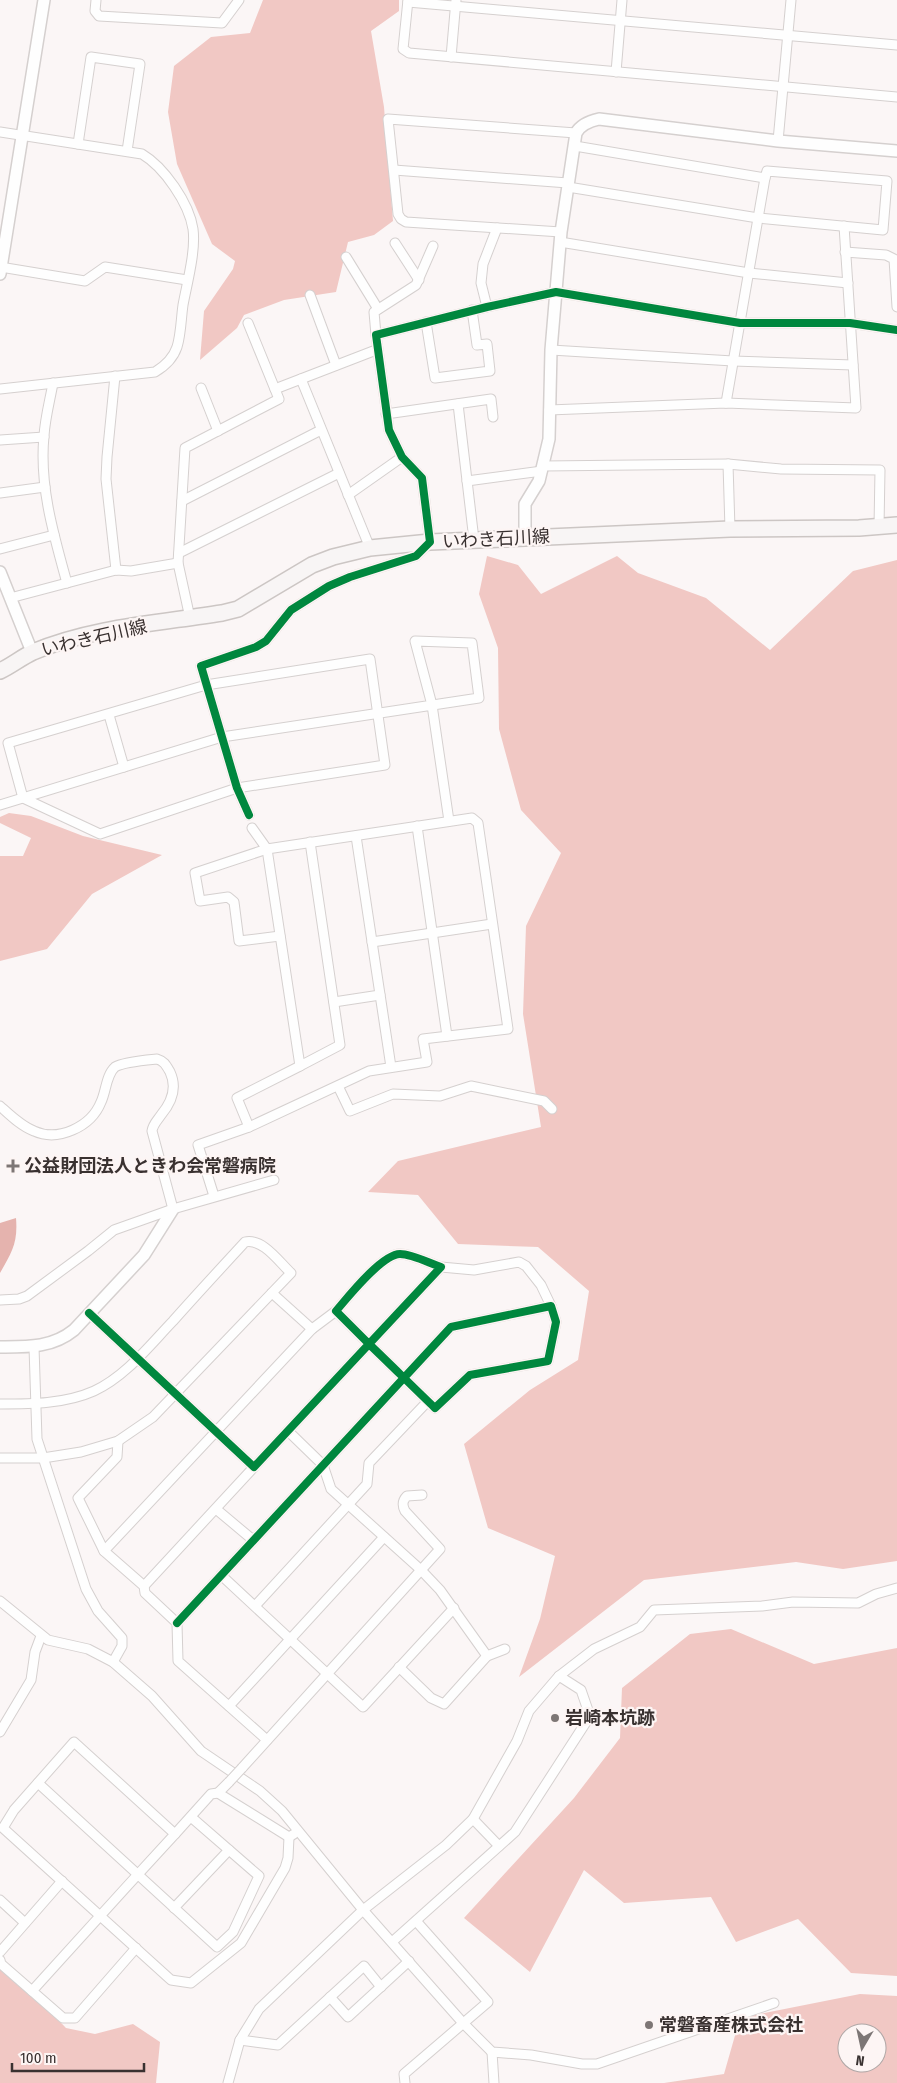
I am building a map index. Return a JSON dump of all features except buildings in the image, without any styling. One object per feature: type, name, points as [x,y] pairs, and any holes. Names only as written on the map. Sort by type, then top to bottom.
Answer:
[{"type":"main road","name":"いわき石川線","points":[[0,671],[32,652],[107,631],[238,609],[312,565],[332,557],[370,548],[430,542],[730,529],[879,527],[897,524]]},
{"type":"street","points":[[44,0],[0,270],[85,280],[105,267],[188,280]]},
{"type":"street","points":[[96,0],[95,11],[100,16],[222,23],[238,0]]},
{"type":"street","points":[[616,72],[622,0]]},
{"type":"street","points":[[778,141],[791,0]]},
{"type":"street","points":[[897,45],[620,21],[455,3],[408,1],[403,49],[409,53],[897,97]]},
{"type":"street","points":[[451,57],[455,3]]},
{"type":"street","points":[[78,144],[91,56],[130,62],[140,64],[127,152]]},
{"type":"street","points":[[576,133],[388,119],[398,214],[406,222],[497,228],[561,237],[749,273],[848,283]]},
{"type":"street","points":[[525,538],[526,504],[535,489],[549,439],[551,350],[561,237],[576,133],[579,128],[588,122],[599,119],[778,141],[897,151]]},
{"type":"street","points":[[0,132],[142,154],[162,169],[189,214],[194,241],[177,347],[166,366],[154,372],[0,388]]},
{"type":"street","points":[[575,146],[765,178]]},
{"type":"street","points":[[394,170],[568,185],[758,218],[883,230],[887,181],[767,171],[765,178],[758,218],[749,273],[740,323],[734,361],[726,404]]},
{"type":"street","points":[[549,410],[726,404],[856,408],[844,226]]},
{"type":"street","points":[[487,307],[482,283],[483,264],[497,228]]},
{"type":"street","points":[[396,243],[419,280]]},
{"type":"street","points":[[249,815],[237,788],[200,666],[256,647],[266,641],[291,610],[328,586],[416,556],[430,542],[422,478],[402,457],[389,430],[376,350],[374,312],[416,285],[433,246]]},
{"type":"street","points":[[845,252],[886,255],[894,259],[897,306]]},
{"type":"street","points":[[346,258],[378,309]]},
{"type":"street","points":[[376,335],[472,310],[556,292],[740,323],[850,323],[897,330]]},
{"type":"street","points":[[310,296],[336,365]]},
{"type":"street","points":[[426,322],[435,378],[490,370],[487,344],[477,345],[472,310]]},
{"type":"street","points":[[190,618],[178,563],[185,448],[279,399],[248,323]]},
{"type":"street","points":[[275,389],[376,350]]},
{"type":"street","points":[[551,350],[734,361],[853,365]]},
{"type":"street","points":[[115,376],[106,479],[116,570]]},
{"type":"street","points":[[301,379],[370,548]]},
{"type":"street","points":[[53,383],[44,437],[45,487],[54,534],[67,583]]},
{"type":"street","points":[[201,388],[218,431]]},
{"type":"street","points":[[386,414],[491,399],[494,417]]},
{"type":"street","points":[[458,404],[474,540]]},
{"type":"street","points":[[182,501],[322,430]]},
{"type":"street","points":[[0,440],[44,437]]},
{"type":"street","points":[[348,495],[402,457]]},
{"type":"street","points":[[467,481],[542,469],[728,464],[780,469],[880,470],[879,527]]},
{"type":"street","points":[[728,464],[730,529]]},
{"type":"street","points":[[179,553],[339,473]]},
{"type":"street","points":[[0,493],[45,487]]},
{"type":"street","points":[[0,549],[54,534]]},
{"type":"street","points":[[5,600],[116,570],[131,571],[178,563]]},
{"type":"street","points":[[0,572],[5,600],[32,652]]},
{"type":"street","points":[[0,805],[222,737],[378,714],[432,705],[479,698],[472,643],[415,640],[432,705],[449,821]]},
{"type":"street","points":[[370,659],[385,765],[237,788],[100,834],[22,798],[8,743],[109,715],[206,685],[370,659]]},
{"type":"street","points":[[109,715],[124,767]]},
{"type":"street","points":[[214,1196],[198,1145],[249,1127],[369,1070],[427,1062],[423,1039],[508,1029],[478,823],[472,818],[267,849],[195,873],[200,901],[228,897],[234,902],[239,941],[280,936]]},
{"type":"street","points":[[417,826],[447,1036]]},
{"type":"street","points":[[252,828],[267,849],[300,1066]]},
{"type":"street","points":[[356,836],[391,1068]]},
{"type":"street","points":[[249,1127],[237,1098],[340,1045],[310,842]]},
{"type":"street","points":[[372,942],[492,924]]},
{"type":"street","points":[[334,1002],[380,995]]},
{"type":"street","points":[[0,1106],[36,1132],[59,1135],[79,1127],[94,1114],[101,1103],[114,1068],[119,1065],[156,1059],[162,1060],[166,1064],[174,1082],[170,1101],[153,1125],[152,1131],[173,1209],[144,1255],[64,1338],[34,1347],[0,1347]]},
{"type":"street","points":[[338,1086],[350,1111],[393,1094],[440,1096],[471,1086],[544,1101],[552,1109]]},
{"type":"street","points":[[0,1300],[19,1299],[27,1296],[114,1230],[214,1196],[274,1180]]},
{"type":"street","points":[[0,1404],[36,1404],[68,1399],[94,1391],[116,1377],[138,1358],[245,1242],[253,1241],[261,1244],[291,1273],[153,1417],[118,1441],[81,1452],[43,1458],[0,1458]]},
{"type":"street","points":[[104,1551],[312,1329],[336,1311],[380,1264],[392,1255],[401,1254],[441,1267],[474,1270],[519,1262],[526,1266],[542,1286],[556,1322],[548,1361],[470,1375],[435,1408],[336,1311]]},
{"type":"street","points":[[144,1586],[441,1267]]},
{"type":"street","points":[[272,1294],[312,1329]]},
{"type":"street","points":[[176,1623],[451,1327],[551,1306]]},
{"type":"street","points":[[89,1313],[254,1467]]},
{"type":"street","points":[[34,1347],[37,1438],[86,1590],[98,1611],[122,1638],[122,1646],[113,1662]]},
{"type":"street","points":[[255,1606],[367,1484],[369,1463],[428,1401]]},
{"type":"street","points":[[288,1431],[323,1465],[331,1489],[421,1570],[454,1608],[487,1656]]},
{"type":"street","points":[[118,1441],[117,1457],[78,1498],[104,1551],[144,1586],[145,1593],[176,1623],[178,1661],[267,1740]]},
{"type":"street","points":[[32,1991],[212,1794],[218,1793],[242,1768],[440,1549],[402,1506],[403,1500],[407,1496],[422,1495]]},
{"type":"street","points":[[216,1509],[252,1540]]},
{"type":"street","points":[[229,1706],[384,1537]]},
{"type":"street","points":[[221,1575],[364,1707],[454,1608]]},
{"type":"street","points":[[228,2083],[259,2009],[363,1910],[446,1845],[473,1819],[517,1742],[528,1711],[559,1676],[594,1649],[640,1627],[654,1610],[762,1606],[793,1602],[858,1604],[876,1594],[897,1588]]},
{"type":"street","points":[[0,1601],[41,1636],[55,1642],[88,1649],[113,1662],[152,1696],[201,1750],[260,1792],[282,1811],[363,1910],[463,2023],[492,2052],[531,2055],[582,2064],[597,2064],[774,2003]]},
{"type":"street","points":[[0,1732],[3,1719],[31,1680],[35,1652],[41,1636]]},
{"type":"street","points":[[399,1667],[431,1698],[444,1704],[487,1656],[505,1649]]},
{"type":"street","points":[[392,1942],[515,1832],[590,1716],[581,1690],[559,1676]]},
{"type":"street","points":[[175,1834],[74,1742],[14,1810],[1,1830],[62,1881],[171,1980],[191,1983],[241,1943],[247,1936],[285,1868],[288,1858],[289,1837]]},
{"type":"street","points":[[38,1783],[217,1947],[233,1932],[259,1876],[191,1817]]},
{"type":"street","points":[[218,1793],[289,1837]]},
{"type":"street","points":[[473,1819],[499,1846]]},
{"type":"street","points":[[289,1837],[300,1831]]},
{"type":"street","points":[[174,1908],[229,1850]]},
{"type":"street","points":[[0,1952],[62,1881]]},
{"type":"street","points":[[0,1900],[25,1923]]},
{"type":"street","points":[[405,2083],[404,2074],[488,2002],[416,1921]]},
{"type":"street","points":[[0,1960],[1,1964],[62,2018],[75,2018],[136,1948]]},
{"type":"street","points":[[330,1997],[348,2017],[409,1961]]},
{"type":"street","points":[[244,2041],[278,2045],[364,1966],[381,1987]]},
{"type":"street","points":[[492,2052],[494,2083]]},
{"type":"shaded area","points":[[263,0],[399,0],[399,11],[371,31],[384,107],[393,221],[374,235],[348,242],[336,292],[284,300],[244,315],[237,328],[200,360],[204,311],[233,269],[235,261],[212,244],[177,164],[168,112],[174,66],[211,37],[250,33]]},
{"type":"shaded area","points":[[487,556],[518,565],[541,594],[617,556],[638,573],[706,598],[770,650],[853,571],[897,560],[897,1561],[843,1569],[796,1562],[644,1580],[519,1677],[540,1619],[555,1556],[488,1528],[464,1444],[530,1390],[578,1360],[589,1291],[538,1247],[458,1244],[418,1195],[368,1192],[398,1161],[541,1127],[523,1014],[526,926],[561,853],[521,810],[499,729],[498,648],[479,594]]},
{"type":"shaded area","points":[[9,813],[31,816],[83,836],[162,855],[92,894],[47,949],[0,961],[0,856],[23,856],[31,838],[0,823],[0,817]]},
{"type":"shaded area","points":[[16,1218],[15,1241],[0,1273],[0,1223]]},
{"type":"shaded area","points":[[731,1629],[814,1664],[897,1648],[897,1976],[851,1973],[798,1919],[736,1942],[711,1897],[624,1903],[584,1870],[530,1972],[464,1918],[574,1798],[620,1738],[622,1688],[690,1634]]},
{"type":"shaded area","points":[[0,1960],[66,2028],[95,2034],[133,2024],[160,2042],[156,2083],[0,2083]]},
{"type":"shaded area","points":[[860,1994],[897,1996],[897,2083],[664,2083],[724,2074],[740,2018]]},
{"type":"cycle path","points":[[249,815],[237,788],[201,666],[256,647],[266,641],[291,610],[329,586],[350,577],[416,556],[430,542],[422,478],[402,457],[389,430],[376,335],[556,292],[740,323],[850,323],[897,330]]},
{"type":"cycle path","points":[[89,1313],[254,1467],[369,1344],[336,1311],[375,1268],[393,1256],[400,1254],[410,1255],[441,1267],[369,1344],[386,1360],[394,1368],[402,1376],[410,1384],[418,1392],[435,1408],[470,1375],[548,1361],[556,1322],[551,1306],[451,1327],[177,1623]]},
{"type":"place","name":"公益財団法人ときわ会常磐病院","points":[[13,1166]]},
{"type":"place","name":"岩崎本坑跡","points":[[555,1718]]},
{"type":"place","name":"常磐畜産株式会社","points":[[649,2025]]}]
